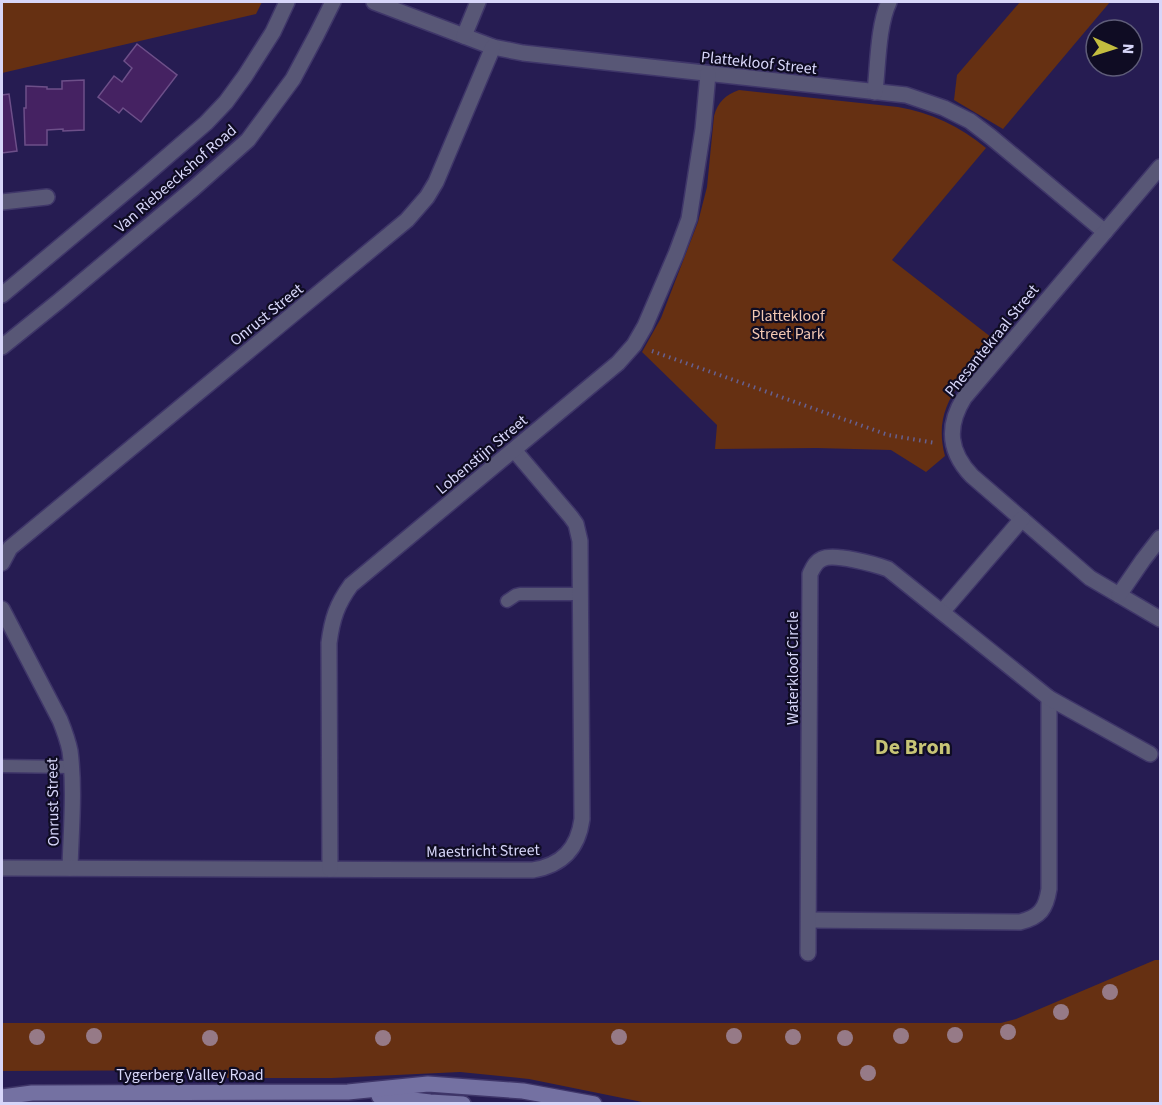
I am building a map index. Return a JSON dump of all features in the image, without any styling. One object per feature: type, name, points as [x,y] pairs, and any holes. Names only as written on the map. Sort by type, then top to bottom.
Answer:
[{"type":"main road","name":"Tygerberg Valley Road","points":[[2,1097],[32,1093],[348,1092],[428,1084],[523,1091],[594,1104]]},
{"type":"main road","name":"Tygerberg Valley Road","points":[[2,1086],[32,1093]]},
{"type":"main road","name":"Tygerberg Valley Road","points":[[348,1092],[463,1104]]},
{"type":"street","name":"Van Riebeeckshof Road","points":[[2,295],[206,123],[226,102],[245,76],[273,32],[287,2]]},
{"type":"street","name":"Van Riebeeckshof Road","points":[[2,347],[60,301],[248,140],[293,79],[333,2]]},
{"type":"street","name":"Plattekloof Street","points":[[374,2],[493,47],[523,53],[875,92],[906,96],[927,102],[970,121],[1105,232]]},
{"type":"street","points":[[464,36],[478,2]]},
{"type":"street","points":[[875,92],[881,32],[889,2]]},
{"type":"street","name":"Onrust Street","points":[[2,563],[10,548],[407,220],[427,197],[436,182],[493,47]]},
{"type":"street","name":"Lobenstijn Street","points":[[330,869],[329,643],[334,615],[341,599],[351,585],[618,363],[634,345],[645,326],[689,219],[704,129],[708,74]]},
{"type":"street","name":"Phesantekraal Street","points":[[1161,167],[964,398],[954,417],[952,438],[958,458],[972,477],[1090,578],[1161,619]]},
{"type":"street","points":[[2,202],[47,197]]},
{"type":"street","name":"Maestricht Street","points":[[2,868],[533,870],[554,864],[570,850],[576,841],[582,819],[580,541],[576,524],[514,450]]},
{"type":"street","points":[[942,612],[1022,519]]},
{"type":"street","points":[[1119,595],[1161,538]]},
{"type":"street","name":"Waterkloof Circle","points":[[808,953],[810,574],[817,561],[828,556],[888,569],[1049,698],[1150,754]]},
{"type":"street","name":"Onrust Street","points":[[2,609],[60,720],[70,749],[70,868]]},
{"type":"street","points":[[809,920],[1020,922],[1031,920],[1040,914],[1047,902],[1049,889],[1049,698]]},
{"type":"lane","points":[[507,601],[520,594],[581,594]]},
{"type":"lane","points":[[2,766],[71,767]]},
{"type":"path","points":[[634,345],[888,435],[954,447]]},
{"type":"green space","points":[[2,2],[262,2],[256,14],[2,73]]},
{"type":"green space","points":[[1020,2],[1110,2],[1097,18],[1084,18],[1084,33],[1003,129],[954,100],[957,75]]},
{"type":"green space","name":"Plattekloof Street Park","points":[[739,90],[898,107],[933,117],[955,127],[986,148],[892,260],[996,341],[954,393],[943,421],[942,438],[945,456],[926,472],[891,450],[715,449],[717,425],[642,352],[661,318],[698,222],[707,187],[714,116],[720,103]]},
{"type":"green space","points":[[1155,960],[1160,960],[1160,1103],[652,1104],[529,1079],[460,1072],[332,1078],[227,1078],[227,1070],[2,1071],[2,1023],[1001,1023],[1016,1019]]},
{"type":"building","points":[[137,44],[177,75],[141,122],[123,108],[119,113],[98,97],[114,76],[122,82],[132,68],[124,61]]},
{"type":"building","points":[[84,80],[84,130],[47,130],[47,145],[25,145],[26,86],[62,89],[62,81]]},
{"type":"building","points":[[9,94],[17,151],[2,153],[2,95]]},
{"type":"district","name":"De Bron","points":[[913,746]]}]
